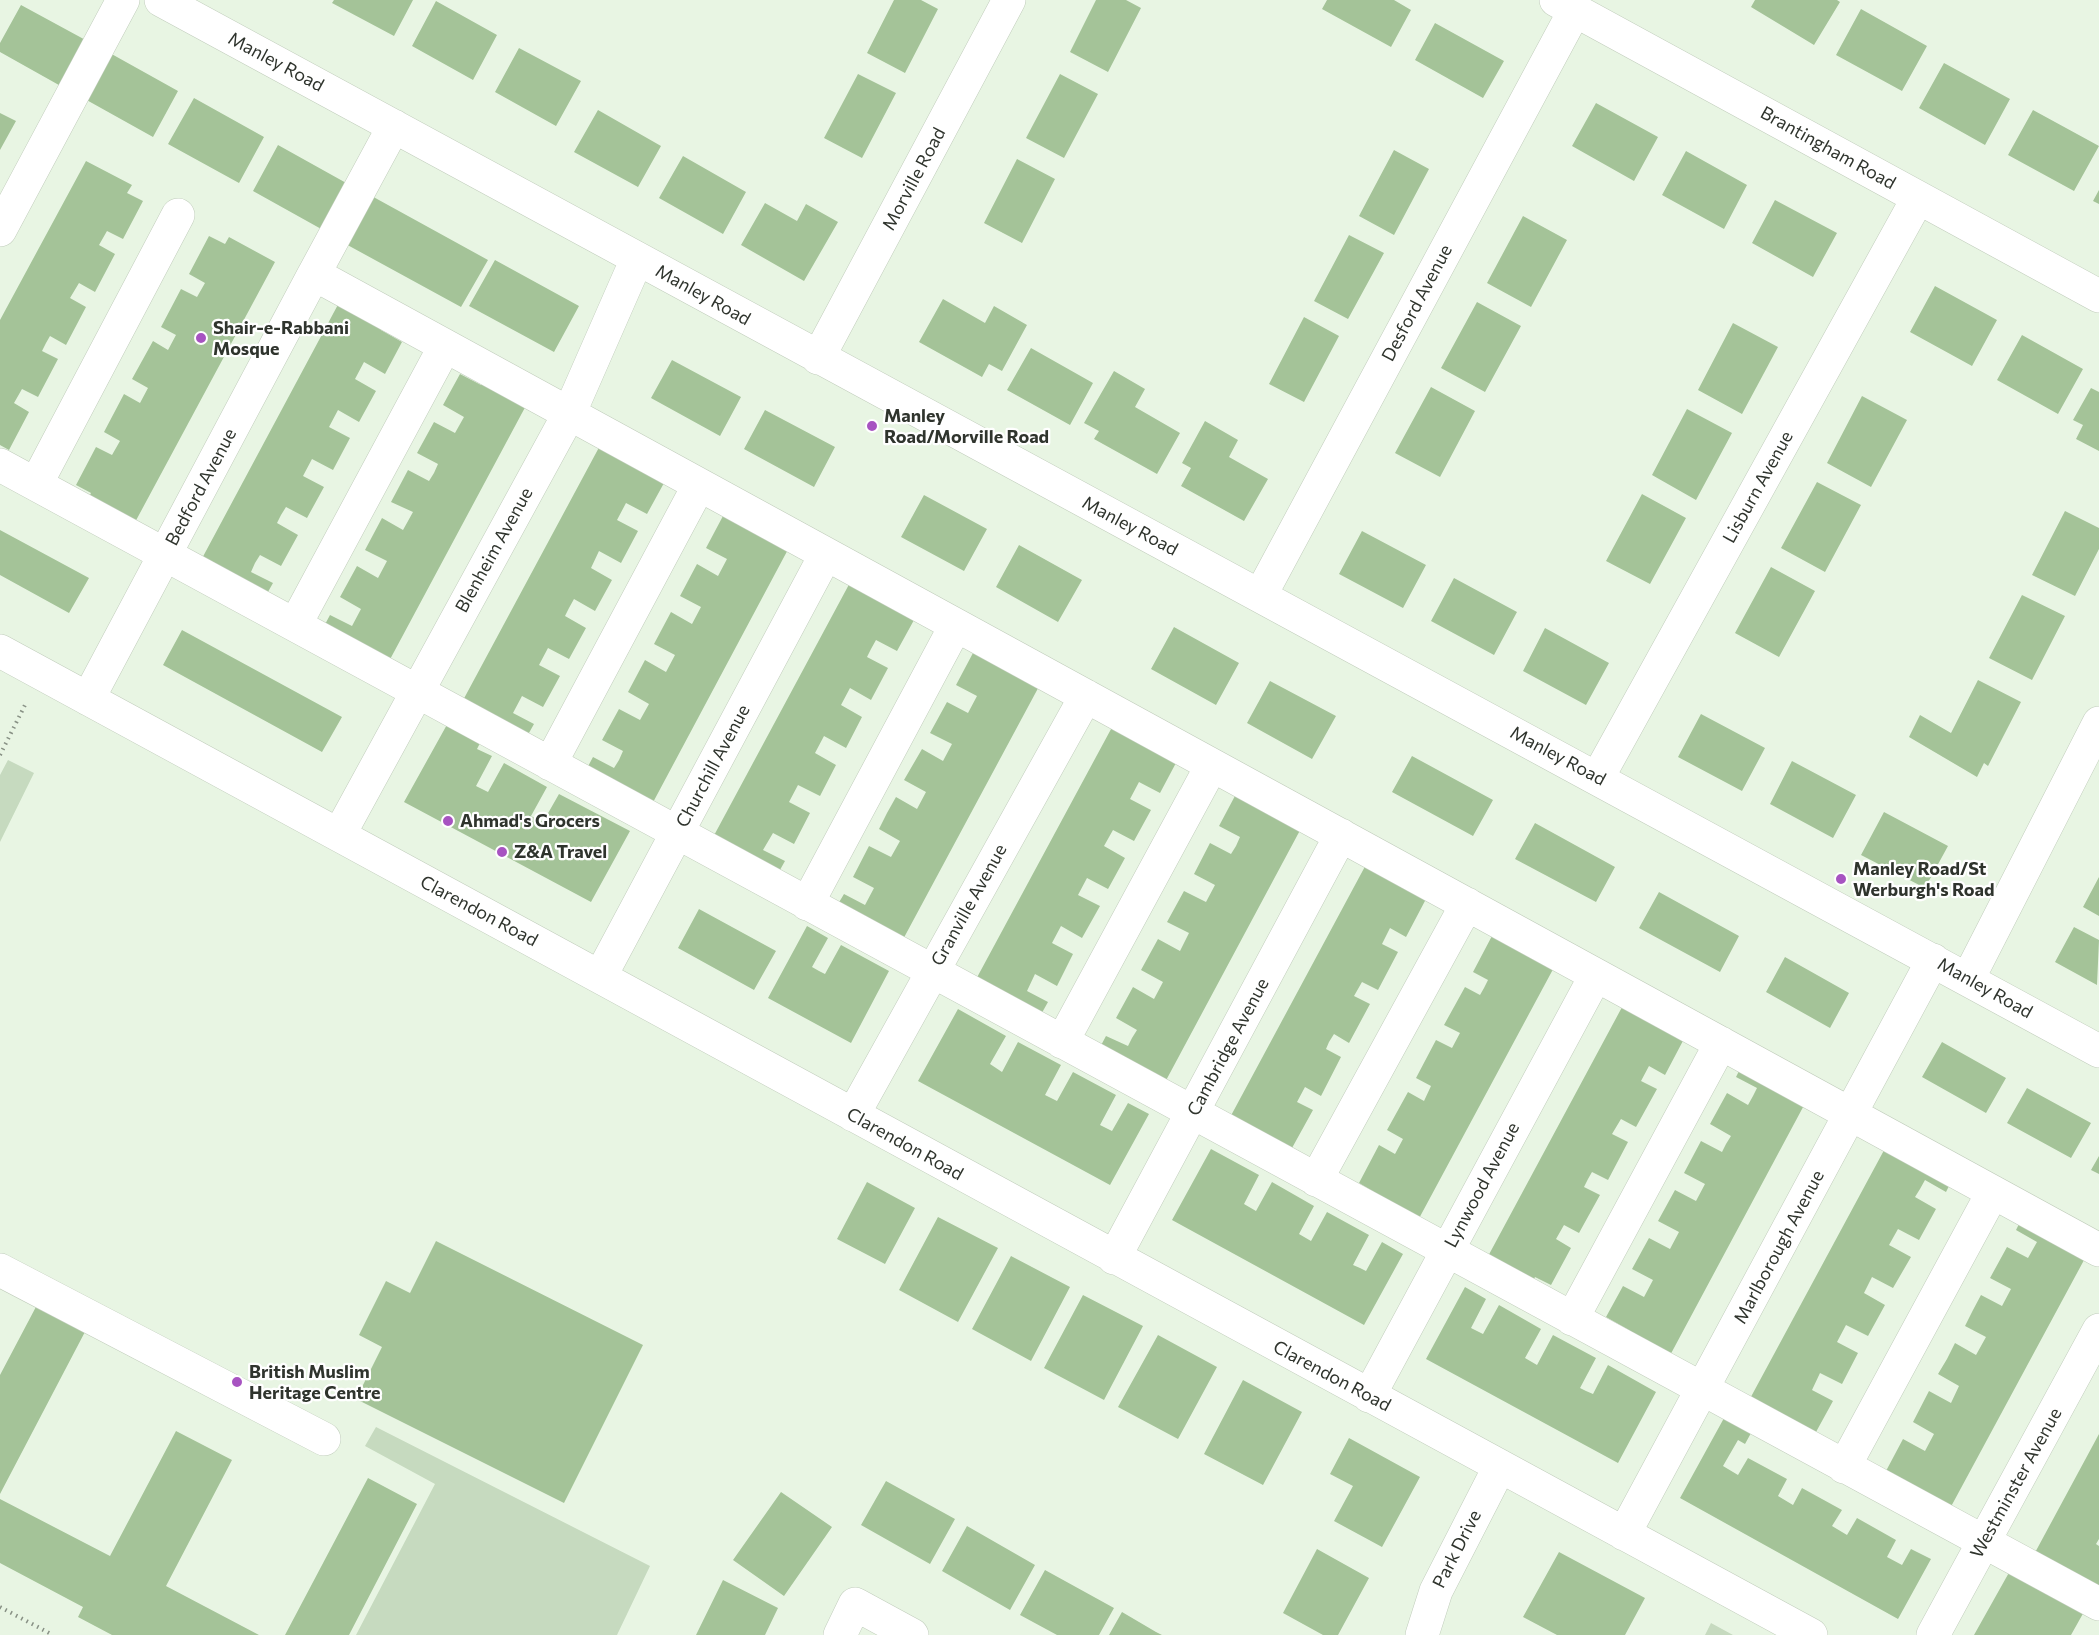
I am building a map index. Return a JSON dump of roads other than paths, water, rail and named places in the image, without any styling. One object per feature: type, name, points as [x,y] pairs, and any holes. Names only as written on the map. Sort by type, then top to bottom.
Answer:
[{"type":"street","points":[[0,230],[123,0]]},
{"type":"street","name":"Manley Road","points":[[161,0],[818,358],[1598,777],[2099,1051]]},
{"type":"street","name":"Morville Road","points":[[818,358],[1009,0]]},
{"type":"street","name":"Brantingham Road","points":[[1566,5],[2099,296]]},
{"type":"street","name":"Desford Avenue","points":[[1260,596],[1566,5]]},
{"type":"street","name":"Bedford Avenue","points":[[88,699],[394,126]]},
{"type":"street","name":"Lisburn Avenue","points":[[1598,777],[1918,198]]},
{"type":"street","points":[[36,484],[178,215]]},
{"type":"street","name":"Blenheim Avenue","points":[[339,835],[569,414],[637,259]]},
{"type":"street","points":[[314,274],[2099,1250]]},
{"type":"street","points":[[295,625],[445,346]]},
{"type":"street","points":[[0,465],[2099,1604]]},
{"type":"street","points":[[550,764],[699,485]]},
{"type":"street","name":"Churchill Avenue","points":[[600,977],[826,554]]},
{"type":"street","points":[[807,904],[956,625]]},
{"type":"street","name":"Clarendon Road","points":[[0,651],[1811,1635]]},
{"type":"street","name":"Granville Avenue","points":[[853,1115],[1086,696]]},
{"type":"street","points":[[1968,979],[2099,723]]},
{"type":"street","points":[[1062,1042],[1212,765]]},
{"type":"street","name":"Cambridge Avenue","points":[[1114,1258],[1341,835]]},
{"type":"street","points":[[1316,1180],[1467,904]]},
{"type":"street","name":"Marlborough Avenue","points":[[1624,1534],[1933,960]]},
{"type":"street","name":"Lynwood Avenue","points":[[1369,1396],[1596,975]]},
{"type":"street","points":[[1572,1319],[1721,1043]]},
{"type":"street","points":[[1844,1467],[1993,1192]]},
{"type":"street","points":[[0,1270],[324,1439]]},
{"type":"street","name":"Westminster Avenue","points":[[1933,1635],[2099,1330]]},
{"type":"street","name":"Park Drive","points":[[1422,1635],[1436,1591],[1500,1466]]},
{"type":"street","points":[[840,1635],[855,1604],[912,1635]]},
{"type":"place","name":"Shair-e-Rabbani Mosque","points":[[201,338]]},
{"type":"place","name":"Manley Road/Morville Road","points":[[872,426]]},
{"type":"place","name":"Ahmad's Grocers","points":[[448,821]]},
{"type":"place","name":"Z&A Travel","points":[[502,852]]},
{"type":"place","name":"Manley Road/St Werburgh's Road","points":[[1841,879]]},
{"type":"place","name":"British Muslim Heritage Centre","points":[[237,1382]]}]
